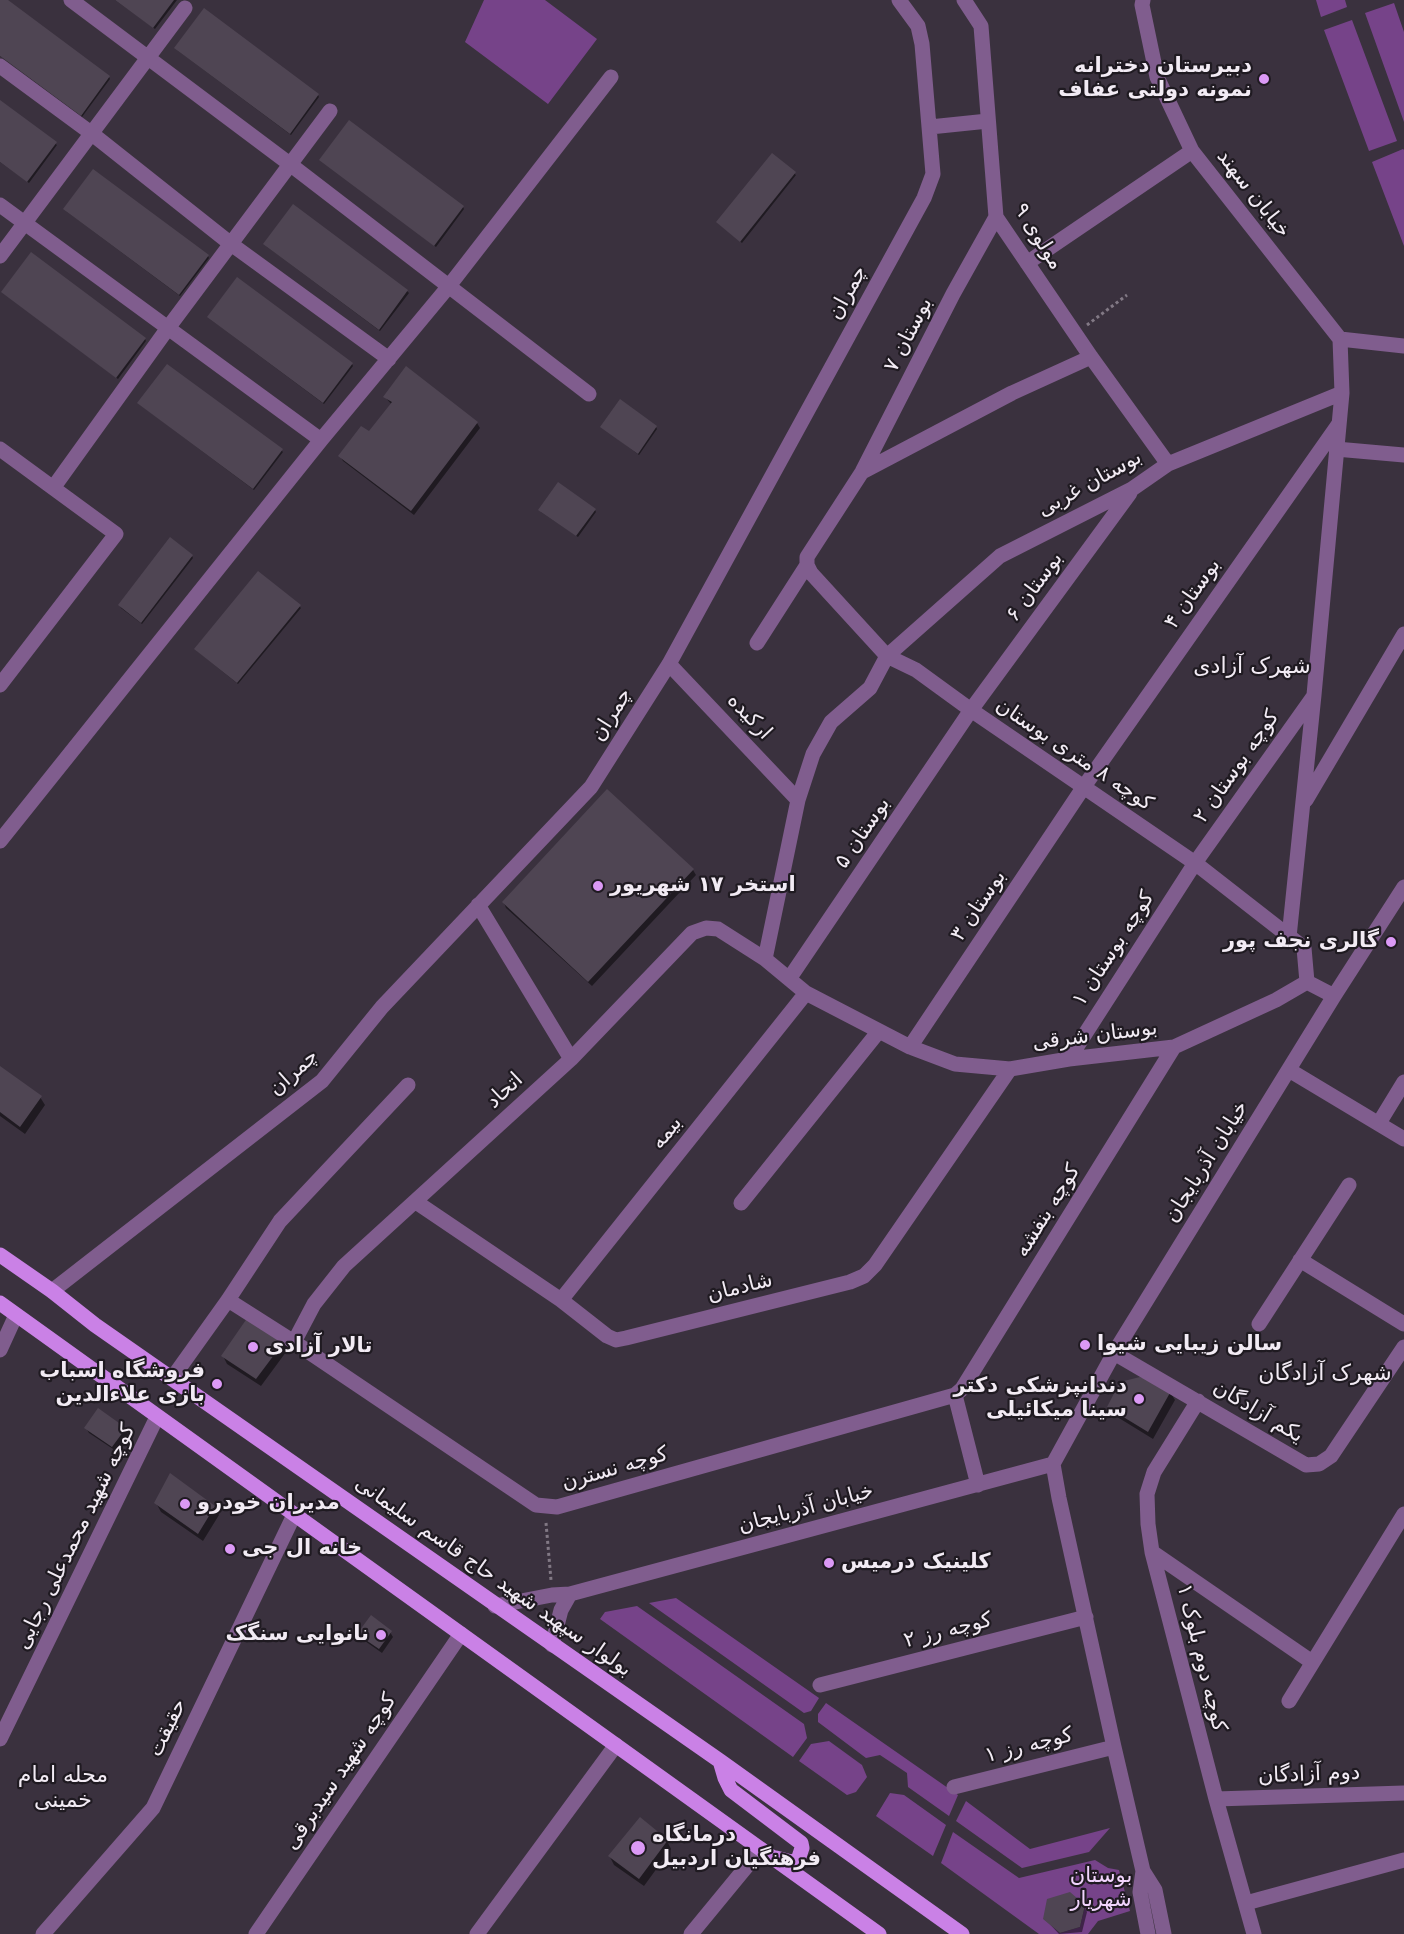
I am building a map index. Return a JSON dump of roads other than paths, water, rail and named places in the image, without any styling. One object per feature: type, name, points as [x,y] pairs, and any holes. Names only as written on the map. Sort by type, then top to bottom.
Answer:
[{"type":"main road","name":"بولوار سپهبد شهید حاج قاسم سلیمانی","points":[[0,1255],[52,1291],[95,1325],[173,1377],[495,1606],[720,1761],[962,1934]]},
{"type":"main road","points":[[0,1304],[879,1934]]},
{"type":"main road","points":[[720,1761],[731,1790],[801,1843],[802,1848],[798,1860],[791,1862],[767,1853]]},
{"type":"street","points":[[71,0],[291,165],[589,394]]},
{"type":"street","name":"چمران","points":[[52,1291],[322,1081],[382,1007],[591,787],[669,664],[924,198],[933,174],[922,44],[918,26],[899,0]]},
{"type":"street","name":"مولوی ۹","points":[[964,0],[981,26],[996,218],[1168,464]]},
{"type":"street","name":"خیابان سهند","points":[[1143,0],[1142,5],[1157,76],[1192,150],[1341,339]]},
{"type":"street","points":[[0,256],[184,8]]},
{"type":"street","points":[[0,66],[91,133],[231,244],[389,359]]},
{"type":"street","points":[[0,841],[321,440],[449,286],[611,77]]},
{"type":"street","points":[[53,488],[168,328],[330,111]]},
{"type":"street","points":[[930,127],[988,121]]},
{"type":"street","points":[[1027,262],[1192,150]]},
{"type":"street","points":[[0,205],[321,440]]},
{"type":"street","name":"بوستان ۷","points":[[757,643],[807,565],[807,557],[862,472],[953,294],[996,218]]},
{"type":"street","points":[[1289,937],[1342,393],[1341,339],[1404,346]]},
{"type":"street","name":"بوستان ۷","points":[[862,472],[1012,393],[1091,357]]},
{"type":"street","name":"بوستان غربی","points":[[887,656],[1000,556],[1132,489],[1168,464],[1342,393]]},
{"type":"street","name":"بوستان ۴","points":[[1083,788],[1338,425]]},
{"type":"street","points":[[0,449],[116,534],[0,685]]},
{"type":"street","points":[[1336,449],[1404,455]]},
{"type":"street","name":"بوستان ۶","points":[[971,710],[1132,489]]},
{"type":"street","name":"کوچه ۸ متری بوستان","points":[[807,565],[887,656],[916,670],[1083,788],[1195,863],[1304,948],[1307,982]]},
{"type":"street","points":[[1303,806],[1404,634]]},
{"type":"street","points":[[765,959],[798,800],[813,754],[831,722],[870,688],[887,656]]},
{"type":"street","name":"ارکیده","points":[[669,664],[798,800]]},
{"type":"street","name":"کوچه بوستان ۲","points":[[1195,863],[1314,695]]},
{"type":"street","name":"بوستان ۵","points":[[789,979],[971,710]]},
{"type":"street","name":"بوستان ۳","points":[[909,1047],[1083,788]]},
{"type":"street","name":"کوچه بوستان ۱","points":[[1069,1059],[1195,863]]},
{"type":"street","name":"خیابان آذربایجان","points":[[495,1606],[552,1595],[570,1594],[1053,1464],[1114,1353],[1334,996],[1404,887]]},
{"type":"street","points":[[478,905],[571,1059]]},
{"type":"street","name":"اتحاد","points":[[294,1342],[314,1304],[344,1266],[571,1059],[692,933],[706,928],[718,929],[765,959]]},
{"type":"street","name":"بوستان شرقی","points":[[765,959],[806,993],[909,1047],[955,1064],[1010,1069],[1069,1059],[1174,1047],[1276,1000],[1307,982]]},
{"type":"street","points":[[1307,982],[1334,996]]},
{"type":"street","name":"بیمه","points":[[561,1300],[806,993]]},
{"type":"street","points":[[741,1203],[879,1032]]},
{"type":"street","name":"کوچه بنفشه","points":[[955,1395],[963,1389],[1174,1047]]},
{"type":"street","name":"شادمان","points":[[416,1202],[561,1300],[607,1336],[616,1340],[850,1282],[864,1276],[875,1265],[1010,1069]]},
{"type":"street","points":[[1289,1070],[1404,1139]]},
{"type":"street","points":[[1379,1123],[1404,1083]]},
{"type":"street","points":[[173,1377],[228,1300],[280,1221],[408,1085]]},
{"type":"street","points":[[1259,1324],[1349,1185]]},
{"type":"street","points":[[1300,1260],[1404,1324]]},
{"type":"street","name":"کوچه نسترن","points":[[228,1300],[536,1505],[544,1507],[557,1507],[955,1395]]},
{"type":"street","points":[[0,1350],[16,1315]]},
{"type":"street","name":"یکم آزادگان","points":[[1114,1353],[1306,1465],[1319,1464],[1331,1456],[1404,1347]]},
{"type":"street","points":[[955,1395],[978,1485]]},
{"type":"street","name":"کوچه دوم بلوک ۱","points":[[1198,1401],[1154,1472],[1147,1494],[1152,1552],[1216,1799],[1254,1934]]},
{"type":"street","name":"کوچه شهید محمدعلی رجایی","points":[[0,1739],[157,1417]]},
{"type":"street","points":[[1053,1464],[1143,1871],[1155,1890],[1164,1934]]},
{"type":"street","points":[[1289,1701],[1404,1514]]},
{"type":"street","name":"حقیقت","points":[[43,1934],[153,1808],[294,1515]]},
{"type":"street","points":[[1152,1552],[1312,1662]]},
{"type":"street","points":[[552,1645],[561,1610],[570,1594]]},
{"type":"street","name":"کوچه رز ۲","points":[[820,1685],[1086,1617]]},
{"type":"street","name":"کوچه شهید سیدبرقی","points":[[256,1934],[461,1634]]},
{"type":"street","points":[[477,1934],[616,1745]]},
{"type":"street","name":"کوچه رز ۱","points":[[954,1786],[1114,1747]]},
{"type":"street","name":"دوم آزادگان","points":[[1216,1799],[1404,1792]]},
{"type":"street","points":[[692,1934],[767,1853]]},
{"type":"street","points":[[1246,1904],[1404,1860]]},
{"type":"street","points":[[1143,1871],[1140,1892],[1148,1934]]},
{"type":"place","name":"دبیرستان دخترانه نمونه دولتی عفاف","points":[[1264,79]]},
{"type":"place","name":"استخر ١٧ شهریور","points":[[598,886]]},
{"type":"place","name":"گالری نجف پور","points":[[1391,942]]},
{"type":"place","name":"سالن زیبایی شیوا","points":[[1085,1345]]},
{"type":"place","name":"تالار آزادی","points":[[253,1347]]},
{"type":"place","name":"فروشگاه اسباب بازی علاءالدین","points":[[217,1384]]},
{"type":"place","name":"دندانپزشکی دکتر سینا میکائیلی","points":[[1139,1399]]},
{"type":"place","name":"مدیران خودرو","points":[[185,1504]]},
{"type":"place","name":"خانه ال جی","points":[[230,1549]]},
{"type":"place","name":"کلینیک درمیس","points":[[829,1563]]},
{"type":"place","name":"نانوایی سنگک","points":[[381,1635]]},
{"type":"place","name":"درمانگاه فرهنگیان اردبیل","points":[[638,1848]]},
{"type":"district","name":"شهرک آزادی","points":[[1252,667]]},
{"type":"district","name":"شهرک آزادگان","points":[[1325,1374]]},
{"type":"district","name":"محله امام خمینی","points":[[63,1788]]},
{"type":"park label","name":"بوستان شهریار","points":[[1101,1889]]}]
